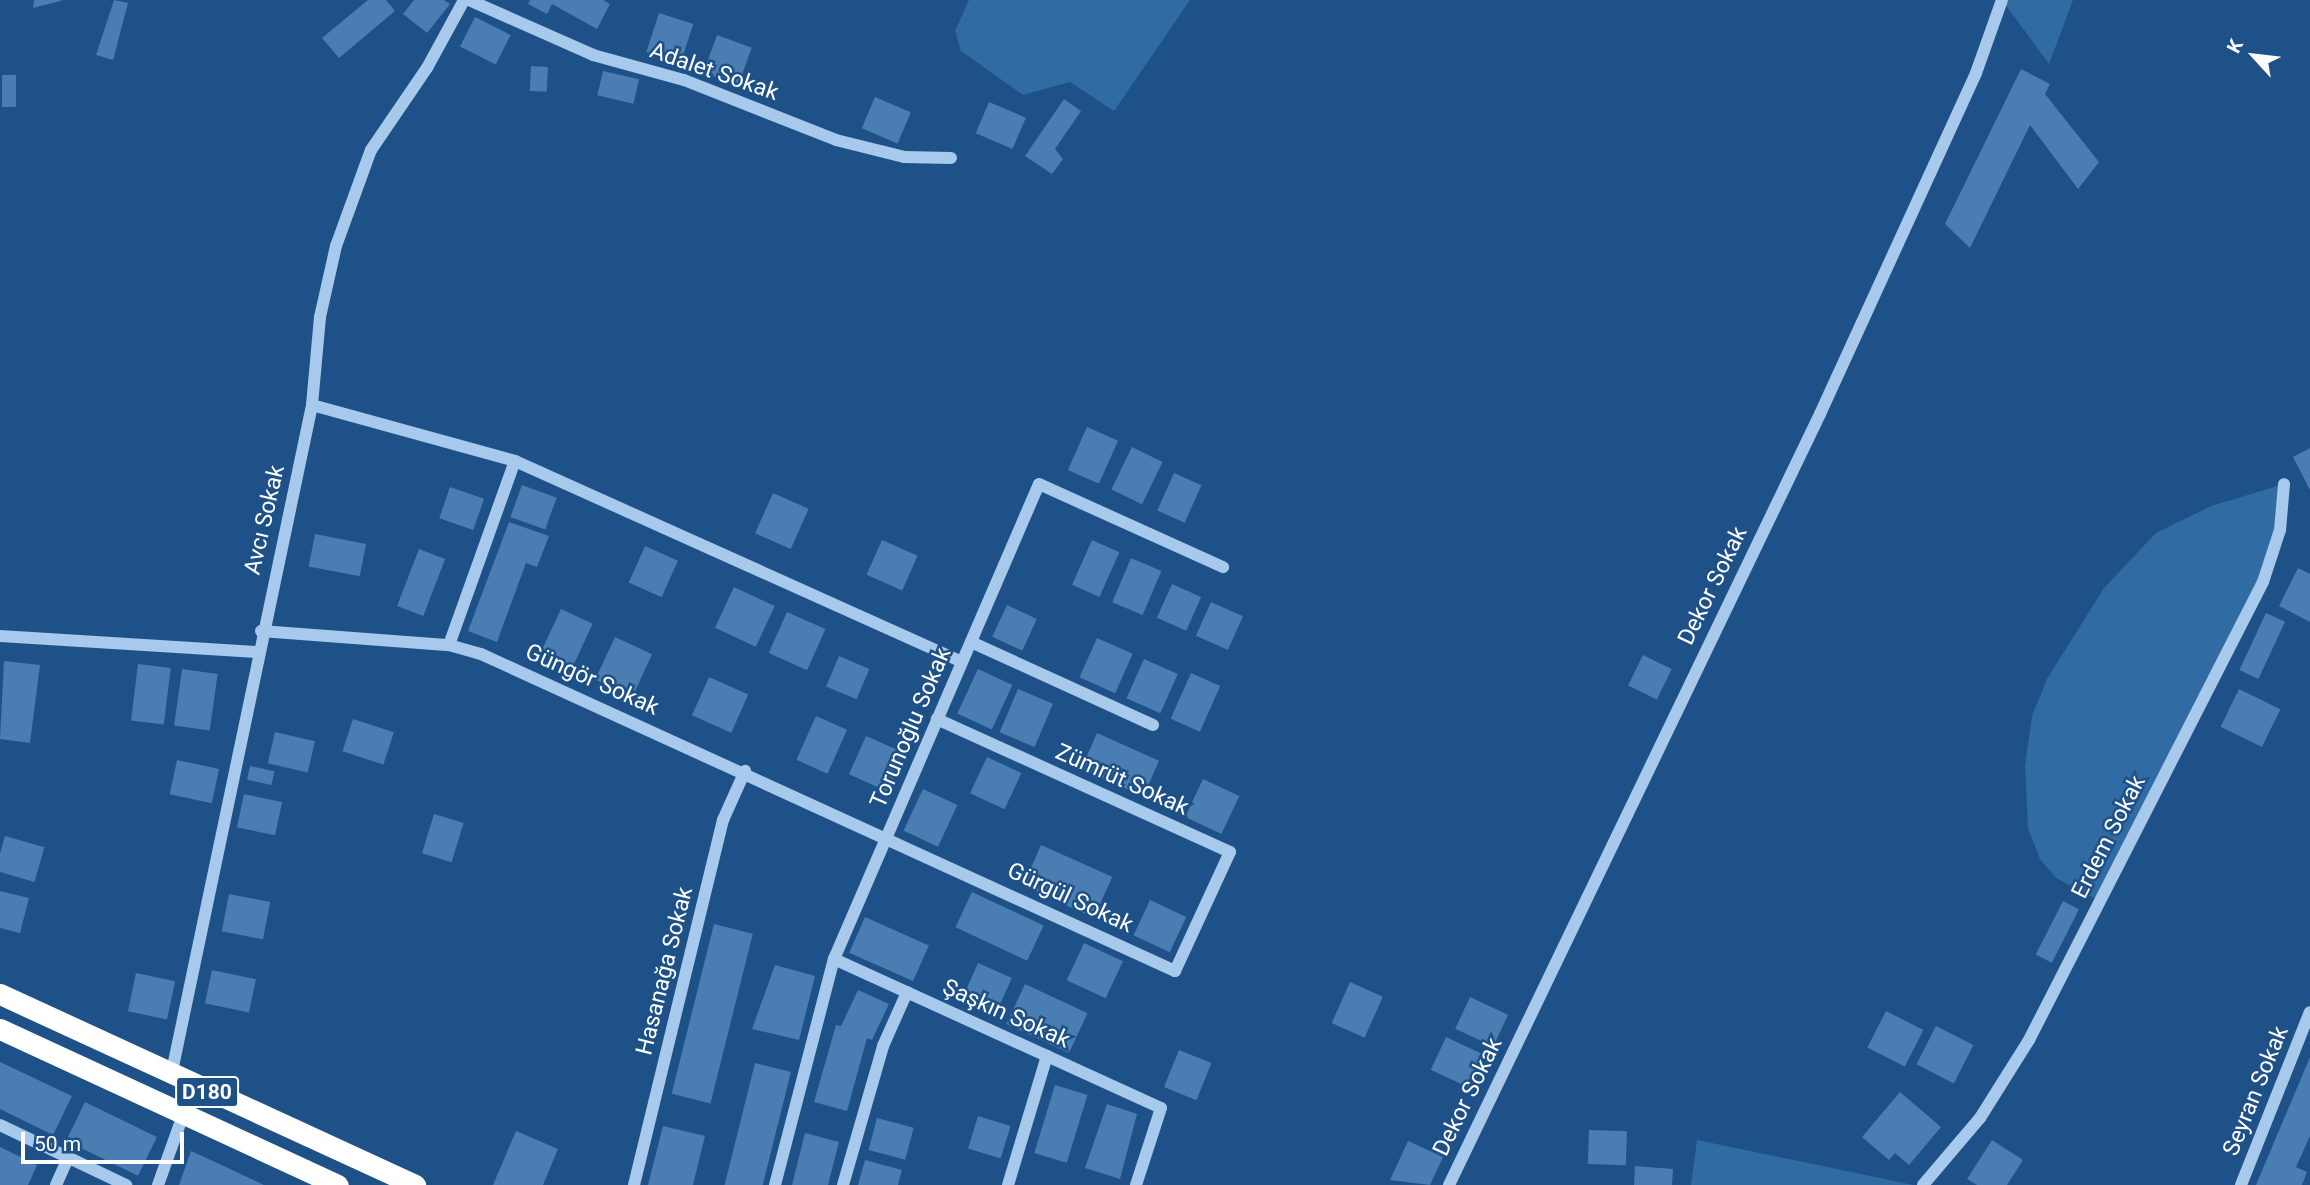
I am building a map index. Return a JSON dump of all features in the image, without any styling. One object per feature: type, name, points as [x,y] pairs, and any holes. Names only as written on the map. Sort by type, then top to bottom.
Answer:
[{"type":"highway","name":"D180","points":[[0,995],[171,1076],[415,1185]]},
{"type":"highway","name":"D180","points":[[0,1030],[338,1185]]},
{"type":"street","name":"Adalet Sokak","points":[[467,0],[581,50],[684,80],[836,140],[904,157],[951,158]]},
{"type":"street","name":"Avcı Sokak","points":[[171,1076],[261,631],[312,405],[320,317],[354,191],[389,119],[427,68],[467,0]]},
{"type":"street","name":"Dekor Sokak","points":[[1449,1185],[1820,414],[1976,73],[2002,0]]},
{"type":"street","points":[[312,405],[515,461],[962,662]]},
{"type":"street","points":[[449,645],[515,461]]},
{"type":"street","name":"Torunoğlu Sokak","points":[[775,1185],[834,959],[1039,484],[1223,567]]},
{"type":"street","name":"Erdem Sokak","points":[[1923,1185],[1980,1118],[2029,1040],[2263,582],[2280,530],[2284,484]]},
{"type":"street","name":"Güngör Sokak","points":[[261,631],[449,645],[888,835]]},
{"type":"street","points":[[0,636],[257,652]]},
{"type":"street","points":[[971,642],[1153,725]]},
{"type":"street","name":"Zümrüt Sokak","points":[[937,719],[1230,852],[1203,911]]},
{"type":"street","name":"Hasanağa Sokak","points":[[634,1185],[723,820],[745,771]]},
{"type":"street","name":"Gürgül Sokak","points":[[888,835],[1175,971],[1203,911]]},
{"type":"street","name":"Şaşkın Sokak","points":[[834,959],[1161,1108],[1141,1183]]},
{"type":"street","points":[[843,1185],[883,1046],[907,992]]},
{"type":"street","name":"Seyran Sokak","points":[[2241,1185],[2310,1012]]},
{"type":"street","points":[[1008,1185],[1047,1056]]},
{"type":"street","points":[[158,1185],[183,1115]]},
{"type":"street","points":[[0,1125],[126,1185]]},
{"type":"street","points":[[55,1185],[68,1157]]},
{"type":"shaded area","points":[[969,0],[1190,0],[1114,111],[1070,82],[1023,95],[961,51],[955,31]]},
{"type":"shaded area","points":[[2002,0],[2073,0],[2049,64]]},
{"type":"shaded area","points":[[2284,484],[2276,547],[2100,901],[2056,878],[2040,859],[2028,828],[2025,766],[2032,716],[2047,679],[2104,588],[2156,533],[2211,506]]},
{"type":"shaded area","points":[[1697,1140],[1818,1165],[1913,1185],[1691,1185]]},
{"type":"building","points":[[34,0],[64,0],[33,8]]},
{"type":"building","points":[[114,0],[128,3],[113,60],[96,55]]},
{"type":"building","points":[[368,0],[386,0],[395,11],[339,58],[322,38]]},
{"type":"building","points":[[414,0],[444,0],[450,4],[427,33],[403,14]]},
{"type":"building","points":[[530,0],[603,0],[610,4],[597,29],[552,4],[547,14],[528,4]]},
{"type":"building","points":[[659,13],[693,24],[681,63],[646,52]]},
{"type":"building","points":[[475,17],[511,35],[496,65],[460,46]]},
{"type":"building","points":[[717,35],[752,48],[738,85],[703,73]]},
{"type":"building","points":[[531,66],[548,67],[547,92],[530,91]]},
{"type":"building","points":[[2021,69],[2050,84],[2045,94],[2099,162],[2078,189],[2030,125],[1970,248],[1945,224]]},
{"type":"building","points":[[603,71],[639,79],[633,104],[597,95]]},
{"type":"building","points":[[2,75],[16,75],[16,107],[2,107]]},
{"type":"building","points":[[875,97],[911,112],[898,144],[862,128]]},
{"type":"building","points":[[1064,99],[1081,111],[1055,149],[1063,159],[1052,174],[1025,156]]},
{"type":"building","points":[[989,102],[1026,118],[1013,149],[976,133]]},
{"type":"building","points":[[1087,427],[1118,441],[1099,484],[1068,470]]},
{"type":"building","points":[[1132,447],[1163,462],[1142,504],[1111,489]]},
{"type":"building","points":[[2310,448],[2310,490],[2293,457]]},
{"type":"building","points":[[1174,473],[1201,485],[1185,523],[1157,510]]},
{"type":"building","points":[[522,485],[557,498],[545,530],[510,517]]},
{"type":"building","points":[[450,487],[484,499],[473,530],[439,518]]},
{"type":"building","points":[[773,493],[809,509],[791,549],[755,533]]},
{"type":"building","points":[[509,522],[549,536],[537,567],[526,563],[497,642],[468,631]]},
{"type":"building","points":[[315,534],[366,544],[360,576],[309,566]]},
{"type":"building","points":[[882,540],[918,556],[902,591],[867,575]]},
{"type":"building","points":[[1092,540],[1119,552],[1099,597],[1072,585]]},
{"type":"building","points":[[645,546],[678,561],[662,597],[629,583]]},
{"type":"building","points":[[419,549],[445,559],[423,616],[397,606]]},
{"type":"building","points":[[1131,558],[1161,571],[1143,615],[1112,602]]},
{"type":"building","points":[[2298,568],[2310,574],[2310,622],[2279,606]]},
{"type":"building","points":[[1172,584],[1201,597],[1186,631],[1157,618]]},
{"type":"building","points":[[734,587],[775,606],[756,647],[715,628]]},
{"type":"building","points":[[1211,602],[1243,616],[1228,650],[1196,636]]},
{"type":"building","points":[[1007,605],[1037,619],[1022,651],[992,637]]},
{"type":"building","points":[[561,609],[593,624],[572,667],[541,653]]},
{"type":"building","points":[[787,612],[825,629],[807,670],[769,653]]},
{"type":"building","points":[[2266,613],[2285,622],[2258,679],[2239,670]]},
{"type":"building","points":[[615,637],[652,654],[632,697],[595,680]]},
{"type":"building","points":[[1097,638],[1133,654],[1115,693],[1080,677]]},
{"type":"building","points":[[1643,655],[1672,669],[1657,700],[1628,686]]},
{"type":"building","points":[[839,656],[869,669],[856,699],[826,686]]},
{"type":"building","points":[[1144,659],[1178,674],[1160,713],[1127,698]]},
{"type":"building","points":[[4,661],[40,665],[30,743],[0,739]]},
{"type":"building","points":[[138,664],[171,668],[164,725],[131,721]]},
{"type":"building","points":[[182,669],[218,674],[210,730],[174,725]]},
{"type":"building","points":[[978,669],[1012,685],[992,729],[957,713]]},
{"type":"building","points":[[1191,673],[1220,686],[1200,732],[1171,719]]},
{"type":"building","points":[[709,677],[748,694],[731,733],[692,715]]},
{"type":"building","points":[[1018,689],[1053,704],[1035,747],[1000,732]]},
{"type":"building","points":[[2239,689],[2280,709],[2262,747],[2221,727]]},
{"type":"building","points":[[816,716],[847,730],[828,774],[796,760]]},
{"type":"building","points":[[353,719],[394,732],[383,765],[342,751]]},
{"type":"building","points":[[275,732],[315,741],[308,772],[268,763]]},
{"type":"building","points":[[1097,733],[1159,761],[1143,796],[1081,769]]},
{"type":"building","points":[[866,736],[904,753],[887,791],[849,774]]},
{"type":"building","points":[[987,757],[1021,773],[1005,809],[970,793]]},
{"type":"building","points":[[177,760],[219,769],[212,803],[170,794]]},
{"type":"building","points":[[250,766],[274,771],[272,785],[247,780]]},
{"type":"building","points":[[1203,779],[1239,796],[1222,834],[1185,817]]},
{"type":"building","points":[[923,789],[957,805],[938,847],[904,831]]},
{"type":"building","points":[[244,794],[282,802],[275,835],[237,827]]},
{"type":"building","points":[[434,814],[464,823],[452,862],[422,853]]},
{"type":"building","points":[[5,836],[44,847],[34,882],[0,872],[0,853]]},
{"type":"building","points":[[1041,845],[1112,877],[1094,918],[1023,886]]},
{"type":"building","points":[[0,891],[29,898],[20,933],[0,928]]},
{"type":"building","points":[[972,892],[1044,925],[1027,961],[956,927]]},
{"type":"building","points":[[229,894],[270,902],[263,939],[222,931]]},
{"type":"building","points":[[1150,900],[1186,917],[1170,952],[1134,935]]},
{"type":"building","points":[[2063,901],[2079,909],[2052,963],[2036,954]]},
{"type":"building","points":[[865,917],[929,945],[913,981],[849,953]]},
{"type":"building","points":[[714,924],[753,934],[710,1103],[672,1094]]},
{"type":"building","points":[[1084,943],[1123,961],[1106,998],[1067,980]]},
{"type":"building","points":[[978,963],[1012,978],[996,1013],[963,998]]},
{"type":"building","points":[[775,965],[815,976],[799,1040],[752,1029]]},
{"type":"building","points":[[212,970],[256,979],[249,1013],[205,1003]]},
{"type":"building","points":[[136,973],[175,981],[167,1019],[128,1011]]},
{"type":"building","points":[[1350,982],[1383,997],[1365,1038],[1332,1023]]},
{"type":"building","points":[[1025,984],[1088,1013],[1069,1053],[1006,1024]]},
{"type":"building","points":[[858,990],[889,1004],[872,1040],[867,1038],[847,1111],[814,1102],[836,1025],[841,1026]]},
{"type":"building","points":[[1470,997],[1508,1015],[1493,1046],[1455,1029]]},
{"type":"building","points":[[1886,1011],[1923,1030],[1905,1067],[1867,1048]]},
{"type":"building","points":[[1936,1026],[1973,1045],[1954,1083],[1916,1064]]},
{"type":"building","points":[[1446,1037],[1487,1056],[1472,1089],[1431,1070]]},
{"type":"building","points":[[1179,1050],[1211,1063],[1196,1100],[1164,1087]]},
{"type":"building","points":[[2310,1057],[2310,1136],[2296,1167],[2307,1172],[2302,1185],[2256,1185]]},
{"type":"building","points":[[0,1062],[72,1096],[53,1135],[0,1109]]},
{"type":"building","points":[[755,1063],[791,1072],[763,1185],[725,1185]]},
{"type":"building","points":[[1055,1085],[1088,1095],[1067,1163],[1034,1153]]},
{"type":"building","points":[[1900,1092],[1941,1127],[1909,1165],[1895,1153],[1889,1160],[1862,1137]]},
{"type":"building","points":[[85,1102],[157,1137],[138,1176],[66,1141]]},
{"type":"building","points":[[1107,1104],[1137,1114],[1120,1179],[1085,1168]]},
{"type":"building","points":[[978,1116],[1011,1126],[1001,1158],[968,1149]]},
{"type":"building","points":[[877,1118],[914,1128],[905,1160],[868,1150]]},
{"type":"building","points":[[663,1126],[705,1136],[693,1185],[648,1185]]},
{"type":"building","points":[[1589,1130],[1627,1131],[1626,1165],[1588,1164]]},
{"type":"building","points":[[516,1131],[558,1149],[543,1185],[493,1185]]},
{"type":"building","points":[[805,1133],[839,1142],[828,1185],[792,1185]]},
{"type":"building","points":[[1992,1140],[2023,1160],[2007,1185],[1977,1185],[1967,1179]]},
{"type":"building","points":[[1408,1141],[1443,1157],[1430,1185],[1390,1180]]},
{"type":"building","points":[[0,1147],[37,1165],[28,1185],[0,1185]]},
{"type":"building","points":[[191,1151],[226,1167],[264,1185],[179,1185]]},
{"type":"building","points":[[865,1160],[902,1170],[898,1185],[858,1185]]},
{"type":"building","points":[[1635,1166],[1673,1169],[1672,1185],[1634,1185]]}]
